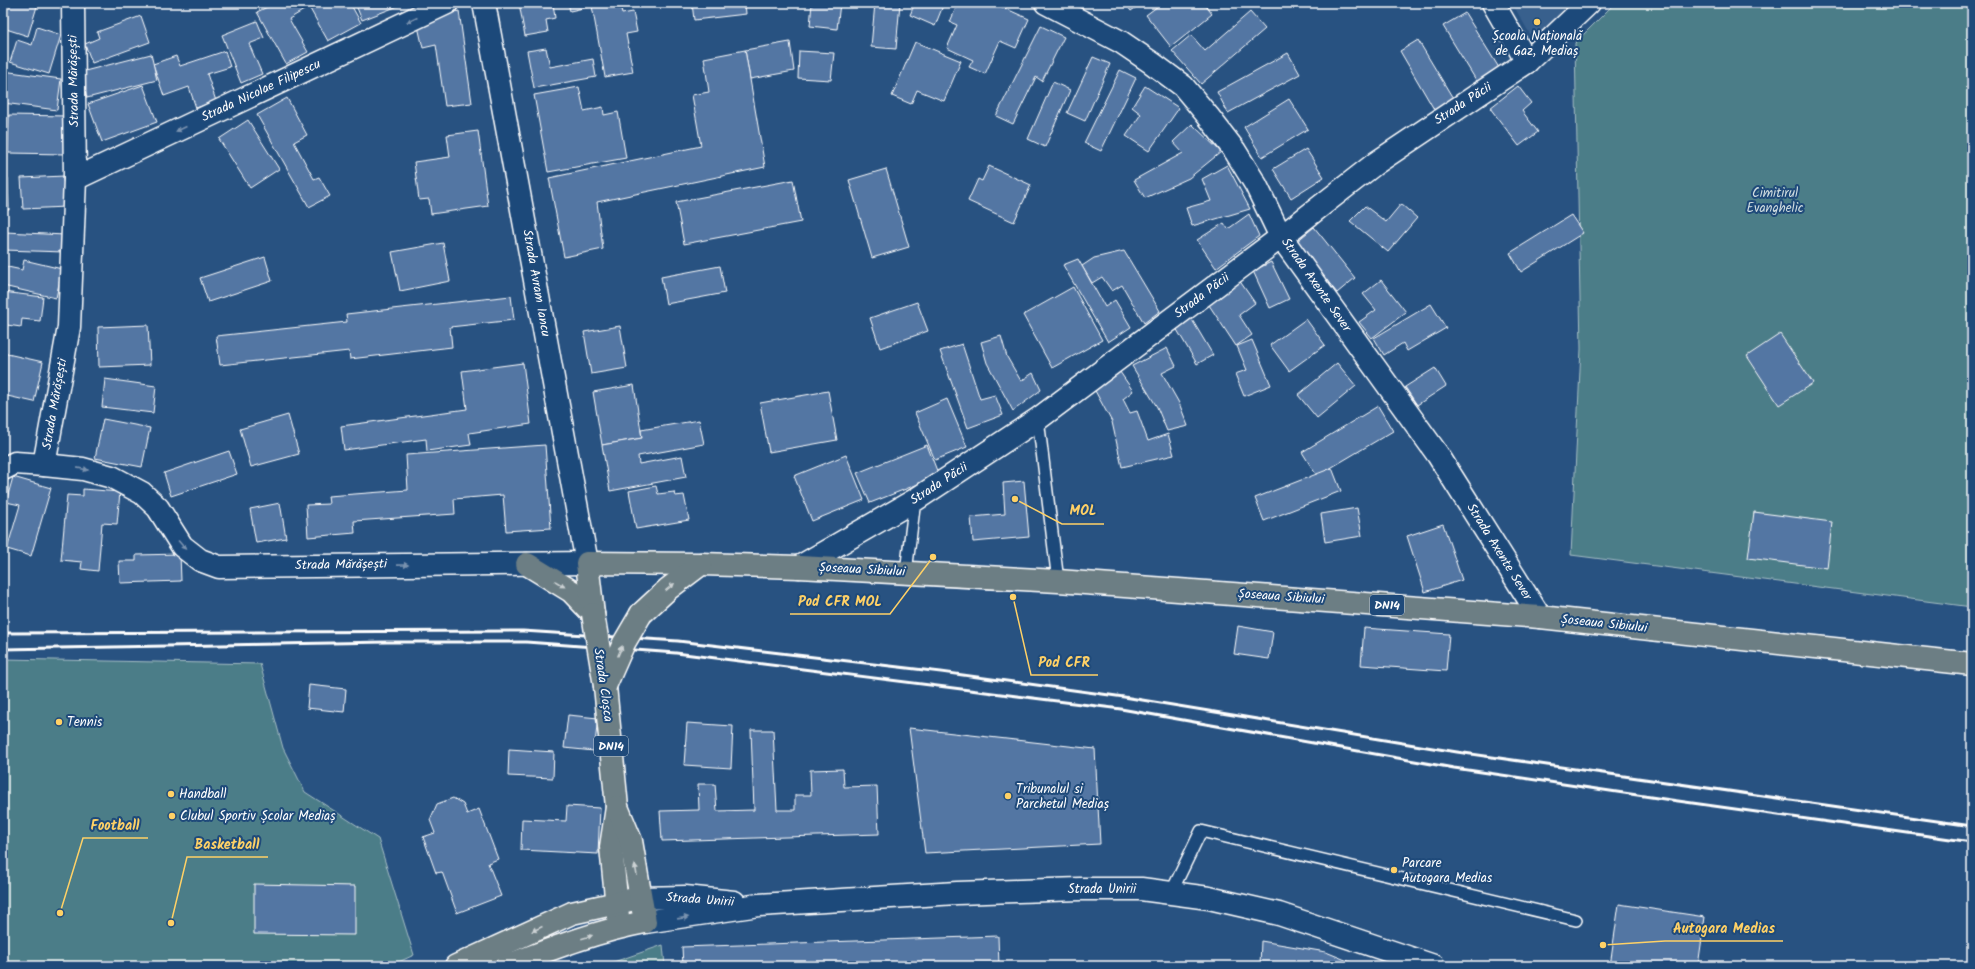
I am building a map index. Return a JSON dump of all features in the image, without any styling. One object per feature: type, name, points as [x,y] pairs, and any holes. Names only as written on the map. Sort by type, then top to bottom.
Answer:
[{"type":"main road","name":"Șoseaua Sibiului","points":[[587,563],[799,567],[1058,580],[1540,617],[1972,664]]},
{"type":"main road","name":"Strada Cloșca","points":[[587,563],[593,614],[605,686],[617,806],[611,847],[619,927]]},
{"type":"main road","points":[[527,564],[571,591],[593,614]]},
{"type":"main road","name":"DN14","points":[[605,686],[624,643],[641,614],[668,589],[701,564]]},
{"type":"main road","name":"Strada Cloșca","points":[[617,806],[631,841],[644,922]]},
{"type":"main road","points":[[456,966],[572,913],[616,902],[641,898]]},
{"type":"main road","points":[[506,966],[537,960],[619,927],[644,922]]},
{"type":"street","name":"Strada Mărășești","points":[[73,3],[75,179],[69,326],[44,464],[83,469],[112,477],[142,493],[158,508],[182,546],[200,560],[219,567],[587,563]]},
{"type":"street","name":"Strada Nicolae Filipescu","points":[[75,179],[447,3]]},
{"type":"street","name":"Strada Avram Iancu","points":[[484,3],[587,563]]},
{"type":"street","name":"Strada Axente Sever","points":[[1046,3],[1121,42],[1183,86],[1235,151],[1256,185],[1282,237],[1438,455],[1540,617]]},
{"type":"street","points":[[1493,3],[1527,62]]},
{"type":"street","name":"Strada Păcii","points":[[799,567],[915,500],[1038,419],[1282,237],[1376,162],[1527,62],[1589,3]]},
{"type":"street","points":[[3,468],[15,463],[44,464]]},
{"type":"street","name":"Strada Unirii","points":[[644,922],[759,906],[957,893],[1080,889],[1141,889],[1209,898],[1278,914],[1434,966]]},
{"type":"street","name":"Strada Unirii","points":[[641,898],[685,897],[759,906]]},
{"type":"lane","points":[[1038,419],[1058,580]]},
{"type":"lane","points":[[906,572],[915,500]]},
{"type":"lane","points":[[1171,893],[1201,831],[1576,920]]},
{"type":"shaded area","name":"Școala Națională de Gaz, Mediaș","points":[[1512,3],[1569,3],[1534,41]]},
{"type":"green space","name":"Cimitirul Evanghelic","points":[[1615,3],[1972,3],[1972,607],[1571,555],[1581,349],[1575,43]]},
{"type":"green space","name":"Clubul Sportiv Școlar Mediaș","points":[[3,659],[260,664],[283,748],[305,792],[378,839],[414,955],[390,966],[3,966]]},
{"type":"green space","points":[[663,945],[665,966],[602,966]]},
{"type":"building","points":[[3,3],[38,3],[28,36],[3,28]]},
{"type":"building","points":[[275,3],[338,3],[341,8],[350,3],[361,23],[328,41],[309,7],[289,19],[308,52],[286,64],[257,12]]},
{"type":"building","points":[[355,3],[406,3],[362,20]]},
{"type":"building","points":[[519,3],[553,3],[555,18],[546,20],[548,32],[525,36]]},
{"type":"building","points":[[568,3],[620,3],[622,14],[633,12],[637,32],[626,34],[633,72],[605,77],[592,6],[570,11]]},
{"type":"building","points":[[692,3],[745,3],[746,14],[694,20]]},
{"type":"building","points":[[812,3],[840,3],[837,29],[810,26]]},
{"type":"building","points":[[875,3],[900,3],[896,49],[871,47]]},
{"type":"building","points":[[915,3],[944,3],[935,26],[910,15]]},
{"type":"building","points":[[958,3],[993,3],[1029,19],[1016,48],[1000,41],[985,74],[969,67],[973,60],[947,48],[957,25],[950,22]]},
{"type":"building","points":[[1125,3],[1142,3],[1131,11]]},
{"type":"building","points":[[1162,3],[1204,3],[1212,14],[1171,47],[1146,15]]},
{"type":"building","points":[[459,11],[472,103],[445,106],[436,45],[423,48],[417,22]]},
{"type":"building","points":[[1250,12],[1265,29],[1201,84],[1172,51],[1191,35],[1205,51]]},
{"type":"building","points":[[1465,13],[1501,71],[1479,85],[1443,26]]},
{"type":"building","points":[[141,16],[150,42],[92,63],[85,44],[99,38],[97,32]]},
{"type":"building","points":[[257,21],[264,38],[249,44],[262,74],[241,83],[222,35]]},
{"type":"building","points":[[1041,26],[1064,37],[1042,81],[1036,77],[1013,124],[996,116]]},
{"type":"building","points":[[37,27],[61,35],[49,74],[10,62],[17,40],[32,45]]},
{"type":"building","points":[[1418,40],[1454,100],[1435,111],[1400,51]]},
{"type":"building","points":[[790,42],[794,71],[750,79],[745,50]]},
{"type":"building","points":[[915,42],[961,61],[944,101],[917,90],[911,104],[892,96]]},
{"type":"building","points":[[546,48],[550,67],[593,59],[596,77],[534,88],[527,51]]},
{"type":"building","points":[[745,50],[765,167],[597,202],[603,249],[564,257],[549,178],[701,146],[692,95],[709,92],[704,58]]},
{"type":"building","points":[[225,51],[230,67],[207,74],[216,101],[196,108],[189,87],[164,96],[153,64],[176,56],[180,66]]},
{"type":"building","points":[[799,51],[834,53],[831,80],[798,78]]},
{"type":"building","points":[[1288,53],[1300,74],[1228,113],[1217,92]]},
{"type":"building","points":[[151,54],[157,80],[87,98],[81,72]]},
{"type":"building","points":[[1093,57],[1110,64],[1085,121],[1067,113]]},
{"type":"building","points":[[1120,70],[1136,78],[1101,151],[1084,143]]},
{"type":"building","points":[[3,71],[61,79],[57,110],[3,103]]},
{"type":"building","points":[[1053,82],[1070,90],[1045,147],[1028,139]]},
{"type":"building","points":[[143,85],[157,122],[102,142],[88,104]]},
{"type":"building","points":[[1145,86],[1179,108],[1149,151],[1126,136],[1141,114],[1132,107]]},
{"type":"building","points":[[1518,86],[1531,103],[1522,111],[1538,132],[1519,146],[1490,108]]},
{"type":"building","points":[[579,87],[584,111],[603,107],[604,115],[618,112],[626,158],[548,172],[534,95]]},
{"type":"building","points":[[287,98],[307,135],[294,142],[314,179],[319,177],[330,196],[309,207],[257,115]]},
{"type":"building","points":[[1289,99],[1308,129],[1262,157],[1244,127]]},
{"type":"building","points":[[9,115],[67,116],[66,154],[8,153]]},
{"type":"building","points":[[248,120],[279,169],[250,188],[219,139]]},
{"type":"building","points":[[1192,124],[1221,152],[1189,178],[1145,198],[1134,180],[1183,153],[1173,142]]},
{"type":"building","points":[[478,131],[488,206],[431,214],[429,199],[419,200],[414,162],[450,157],[447,135]]},
{"type":"building","points":[[1306,149],[1324,177],[1291,198],[1273,169]]},
{"type":"building","points":[[1227,165],[1250,209],[1192,226],[1186,208],[1211,201],[1202,179]]},
{"type":"building","points":[[989,166],[1031,185],[1014,222],[968,201],[978,179],[982,181]]},
{"type":"building","points":[[886,169],[909,247],[872,258],[849,180]]},
{"type":"building","points":[[64,176],[66,207],[23,209],[21,178]]},
{"type":"building","points":[[3,178],[8,178],[9,210],[3,210]]},
{"type":"building","points":[[793,180],[801,222],[684,244],[676,202]]},
{"type":"building","points":[[1401,204],[1417,218],[1388,252],[1350,221],[1365,206],[1386,222]]},
{"type":"building","points":[[1249,214],[1259,236],[1216,268],[1197,240],[1224,223],[1228,229]]},
{"type":"building","points":[[1571,215],[1583,233],[1521,272],[1510,253]]},
{"type":"building","points":[[1314,227],[1355,278],[1337,293],[1296,242]]},
{"type":"building","points":[[5,232],[65,235],[64,252],[4,250]]},
{"type":"building","points":[[443,243],[450,281],[400,291],[392,252]]},
{"type":"building","points":[[1124,251],[1160,311],[1144,323],[1122,285],[1112,291],[1102,277],[1092,283],[1082,266],[1094,258]]},
{"type":"building","points":[[265,257],[272,281],[208,302],[200,278]]},
{"type":"building","points":[[1078,259],[1105,307],[1115,300],[1131,327],[1108,342],[1063,265]]},
{"type":"building","points":[[24,260],[62,269],[56,298],[3,286],[3,266],[22,270]]},
{"type":"building","points":[[1271,262],[1289,299],[1270,308],[1253,271]]},
{"type":"building","points":[[720,266],[725,293],[666,304],[661,277]]},
{"type":"building","points":[[1239,280],[1255,303],[1239,315],[1252,335],[1236,346],[1207,302]]},
{"type":"building","points":[[1381,280],[1406,312],[1372,338],[1359,322],[1376,310],[1363,294]]},
{"type":"building","points":[[1073,287],[1102,340],[1052,368],[1023,315]]},
{"type":"building","points":[[3,292],[43,297],[40,321],[22,319],[21,327],[7,325],[6,336],[3,336]]},
{"type":"building","points":[[511,296],[514,320],[450,327],[452,347],[350,359],[349,351],[220,365],[216,336],[347,322],[346,314]]},
{"type":"building","points":[[917,302],[928,331],[880,348],[870,318]]},
{"type":"building","points":[[1431,304],[1446,328],[1407,351],[1403,343],[1384,355],[1374,338]]},
{"type":"building","points":[[1191,318],[1213,355],[1197,364],[1176,328]]},
{"type":"building","points":[[1306,319],[1325,345],[1289,371],[1270,345]]},
{"type":"building","points":[[148,325],[150,365],[99,367],[98,327]]},
{"type":"building","points":[[620,326],[627,368],[591,374],[584,332]]},
{"type":"building","points":[[1780,334],[1813,383],[1779,405],[1747,356]]},
{"type":"building","points":[[1001,336],[1007,357],[1021,381],[1033,373],[1041,390],[1013,411],[987,363],[981,342]]},
{"type":"building","points":[[1252,340],[1271,385],[1244,396],[1235,374],[1247,370],[1237,346]]},
{"type":"building","points":[[962,344],[980,399],[995,395],[1003,415],[968,428],[940,351]]},
{"type":"building","points":[[1167,348],[1176,366],[1162,373],[1179,403],[1188,426],[1167,431],[1157,407],[1132,366]]},
{"type":"building","points":[[3,353],[43,362],[34,402],[3,395]]},
{"type":"building","points":[[523,363],[531,424],[469,433],[471,445],[427,451],[426,439],[344,450],[341,426],[467,409],[462,371]]},
{"type":"building","points":[[1337,363],[1356,386],[1317,418],[1298,395]]},
{"type":"building","points":[[1435,368],[1446,386],[1417,405],[1405,387]]},
{"type":"building","points":[[1120,372],[1133,391],[1123,399],[1130,413],[1137,411],[1148,441],[1168,434],[1174,455],[1122,467],[1112,422],[1094,389]]},
{"type":"building","points":[[105,379],[156,386],[153,413],[102,407]]},
{"type":"building","points":[[634,385],[642,438],[602,445],[593,392]]},
{"type":"building","points":[[828,391],[837,440],[769,452],[760,403]]},
{"type":"building","points":[[947,399],[967,447],[935,460],[915,413]]},
{"type":"building","points":[[1378,406],[1393,431],[1317,476],[1302,452]]},
{"type":"building","points":[[288,415],[299,454],[251,467],[240,429]]},
{"type":"building","points":[[103,419],[150,428],[142,467],[95,458]]},
{"type":"building","points":[[699,420],[704,444],[638,456],[639,464],[682,456],[686,477],[610,491],[602,445],[642,438],[641,430]]},
{"type":"building","points":[[545,445],[551,528],[506,531],[503,495],[454,499],[455,514],[354,521],[355,533],[308,537],[306,505],[329,504],[328,496],[408,490],[406,455]]},
{"type":"building","points":[[927,445],[939,476],[870,503],[857,473]]},
{"type":"building","points":[[229,451],[237,474],[171,496],[164,473]]},
{"type":"building","points":[[846,455],[864,500],[812,521],[794,476]]},
{"type":"building","points":[[1332,468],[1341,491],[1264,521],[1255,498]]},
{"type":"building","points":[[13,477],[51,488],[31,556],[7,549],[20,505],[6,502]]},
{"type":"building","points":[[1024,481],[1029,537],[973,542],[971,517],[1005,514],[1003,483]]},
{"type":"building","points":[[656,486],[658,494],[674,492],[675,496],[684,495],[689,520],[636,529],[629,491]]},
{"type":"building","points":[[83,489],[120,492],[117,524],[102,523],[98,571],[81,569],[82,562],[61,560],[67,495],[83,496]]},
{"type":"building","points":[[280,503],[286,538],[256,543],[250,509]]},
{"type":"building","points":[[1357,508],[1362,536],[1325,542],[1321,514]]},
{"type":"building","points":[[1754,512],[1832,522],[1827,568],[1748,558]]},
{"type":"building","points":[[1443,524],[1462,580],[1425,592],[1407,536]]},
{"type":"building","points":[[180,554],[181,581],[120,583],[119,561],[136,561],[136,555]]},
{"type":"building","points":[[1238,626],[1273,632],[1269,659],[1234,654]]},
{"type":"building","points":[[1364,628],[1449,634],[1446,671],[1361,665]]},
{"type":"building","points":[[309,685],[346,689],[344,712],[307,708]]},
{"type":"building","points":[[568,715],[598,718],[594,751],[564,748]]},
{"type":"building","points":[[687,723],[733,726],[731,768],[684,765]]},
{"type":"building","name":"Tribunalul si Parchetul Mediaș","points":[[909,728],[1095,749],[1100,844],[925,853]]},
{"type":"building","points":[[751,730],[773,730],[777,810],[795,810],[795,795],[811,795],[810,770],[843,769],[844,787],[877,786],[879,834],[662,841],[660,811],[699,810],[698,784],[715,784],[717,811],[754,810]]},
{"type":"building","points":[[509,749],[554,752],[553,778],[508,776]]},
{"type":"building","points":[[453,798],[463,804],[467,814],[479,809],[498,859],[488,863],[501,896],[457,913],[442,872],[436,873],[423,837],[435,833],[430,820],[437,804]]},
{"type":"building","points":[[567,806],[600,808],[598,854],[521,850],[522,819],[566,821]]},
{"type":"building","points":[[254,884],[355,886],[355,935],[254,934]]},
{"type":"building","points":[[1619,904],[1705,917],[1698,966],[1610,966]]},
{"type":"building","points":[[998,936],[999,966],[683,966],[682,947]]},
{"type":"building","points":[[1261,941],[1326,952],[1360,966],[1260,966]]},
{"type":"railway","points":[[3,633],[523,631],[678,641],[941,672],[1124,697],[1457,752],[1972,826]]},
{"type":"railway","points":[[3,649],[387,642],[526,642],[676,653],[1121,709],[1454,768],[1972,842]]},
{"type":"place","name":"Școala Națională de Gaz, Mediaș","points":[[1537,22]]},
{"type":"place","name":"MOL","points":[[1015,499]]},
{"type":"place","name":"Pod CFR MOL","points":[[933,557]]},
{"type":"place","name":"Pod CFR","points":[[1013,597]]},
{"type":"place","name":"Tennis","points":[[59,722]]},
{"type":"place","name":"Handball","points":[[171,794]]},
{"type":"place","name":"Tribunalul si Parchetul Mediaș","points":[[1008,796]]},
{"type":"place","name":"Clubul Sportiv Școlar Mediaș","points":[[172,816]]},
{"type":"place","name":"Parcare Autogara Medias","points":[[1394,870]]},
{"type":"place","name":"Football","points":[[60,913]]},
{"type":"place","name":"Basketball","points":[[171,923]]},
{"type":"place","name":"Autogara Medias","points":[[1603,945]]}]
